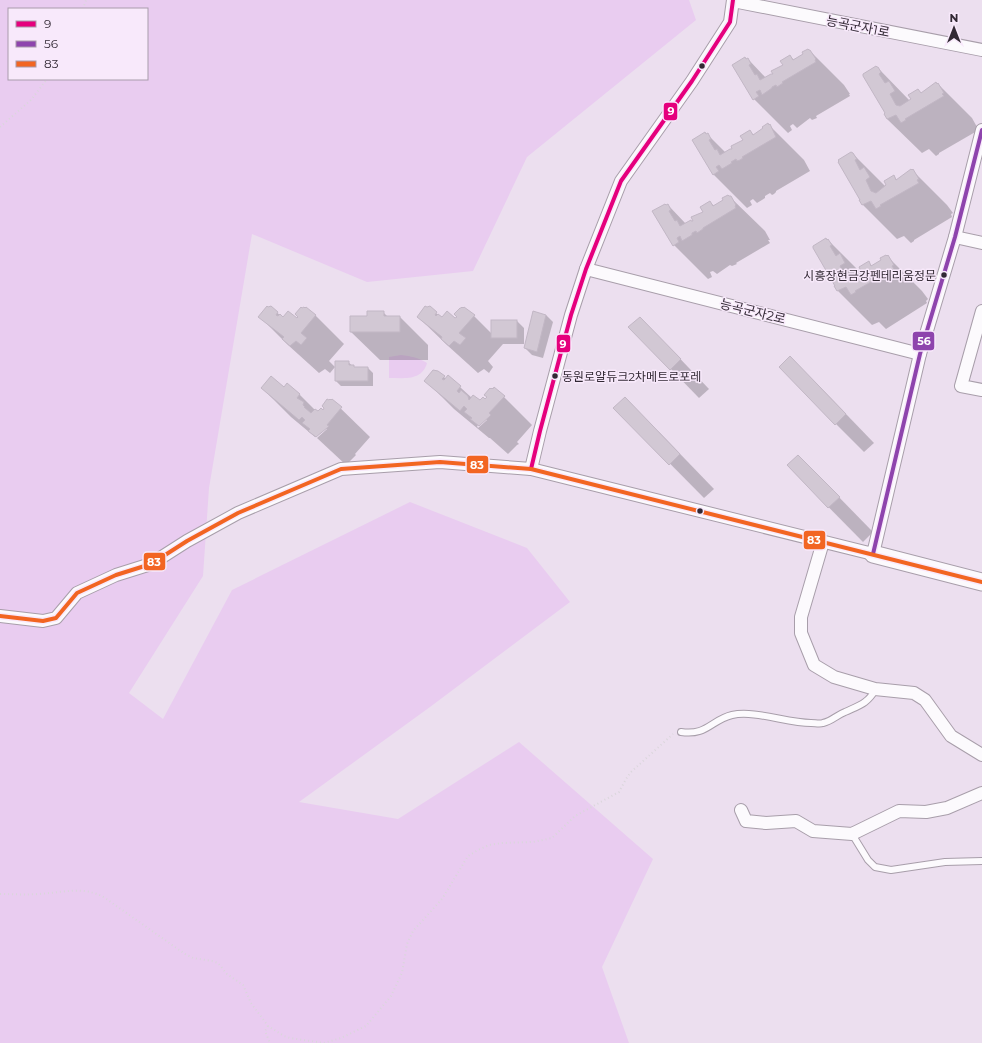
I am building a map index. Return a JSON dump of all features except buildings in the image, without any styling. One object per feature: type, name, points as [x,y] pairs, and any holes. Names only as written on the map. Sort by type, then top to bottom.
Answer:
[{"type":"main road","points":[[873,554],[982,582]]},
{"type":"street","name":"능곡군자1로","points":[[531,469],[571,315],[586,269],[621,181],[692,81],[730,22],[733,1],[982,50]]},
{"type":"street","points":[[0,616],[43,621],[56,618],[77,593],[116,575],[151,564],[187,541],[238,513],[341,469],[440,462],[531,469],[873,554],[920,354],[955,237],[982,130]]},
{"type":"street","points":[[955,237],[982,243]]},
{"type":"street","name":"능곡군자2로","points":[[586,269],[920,354]]},
{"type":"street","points":[[981,315],[962,386],[982,390]]},
{"type":"street","points":[[823,542],[801,617],[801,633],[814,665],[834,677],[876,689],[914,693],[925,700],[950,736],[982,756]]},
{"type":"street","points":[[741,810],[746,821],[766,823],[796,821],[813,831],[852,834],[899,811],[926,812],[947,808],[982,791]]},
{"type":"lane","points":[[681,732],[692,734],[731,716],[738,715],[758,716],[801,723],[822,723],[863,704],[876,689]]},
{"type":"lane","points":[[852,834],[868,860],[875,867],[890,870],[945,862],[982,861]]},
{"type":"path","points":[[0,127],[31,100],[46,80]]},
{"type":"path","points":[[0,894],[37,894],[78,890],[94,892],[186,954],[193,958],[218,963],[227,974],[243,985],[251,1003],[268,1026],[290,1038],[324,1043],[340,1038],[366,1026],[383,1006],[396,989],[402,973],[407,944],[413,930],[442,899],[468,856],[478,850],[502,843],[533,842],[552,838],[575,816],[619,792],[631,772],[674,733],[679,731],[681,732]]},
{"type":"path","points":[[268,1026],[265,1031],[270,1043]]},
{"type":"shaded area","points":[[0,0],[689,0],[696,20],[527,157],[473,271],[367,282],[252,234],[209,488],[203,576],[129,693],[163,719],[232,590],[410,502],[527,548],[570,602],[430,707],[299,802],[398,819],[519,742],[653,859],[602,967],[629,1043],[0,1043]]},
{"type":"shaded area","points":[[401,355],[415,358],[427,363],[425,369],[417,376],[406,378],[389,378],[389,357]]},
{"type":"transit line","name":"9","points":[[531,469],[571,315],[586,269],[621,181],[692,81],[730,22],[733,0]]},
{"type":"transit line","name":"56","points":[[873,554],[920,354],[955,237],[982,130]]},
{"type":"transit line","name":"83","points":[[0,616],[43,621],[56,618],[77,593],[116,575],[151,564],[187,541],[238,513],[341,469],[440,462],[531,469],[982,582]]},
{"type":"place","name":"시흥장현금강펜테리움정문","points":[[944,275]]},
{"type":"place","name":"동원로얄듀크2차메트로포레","points":[[555,376]]}]
